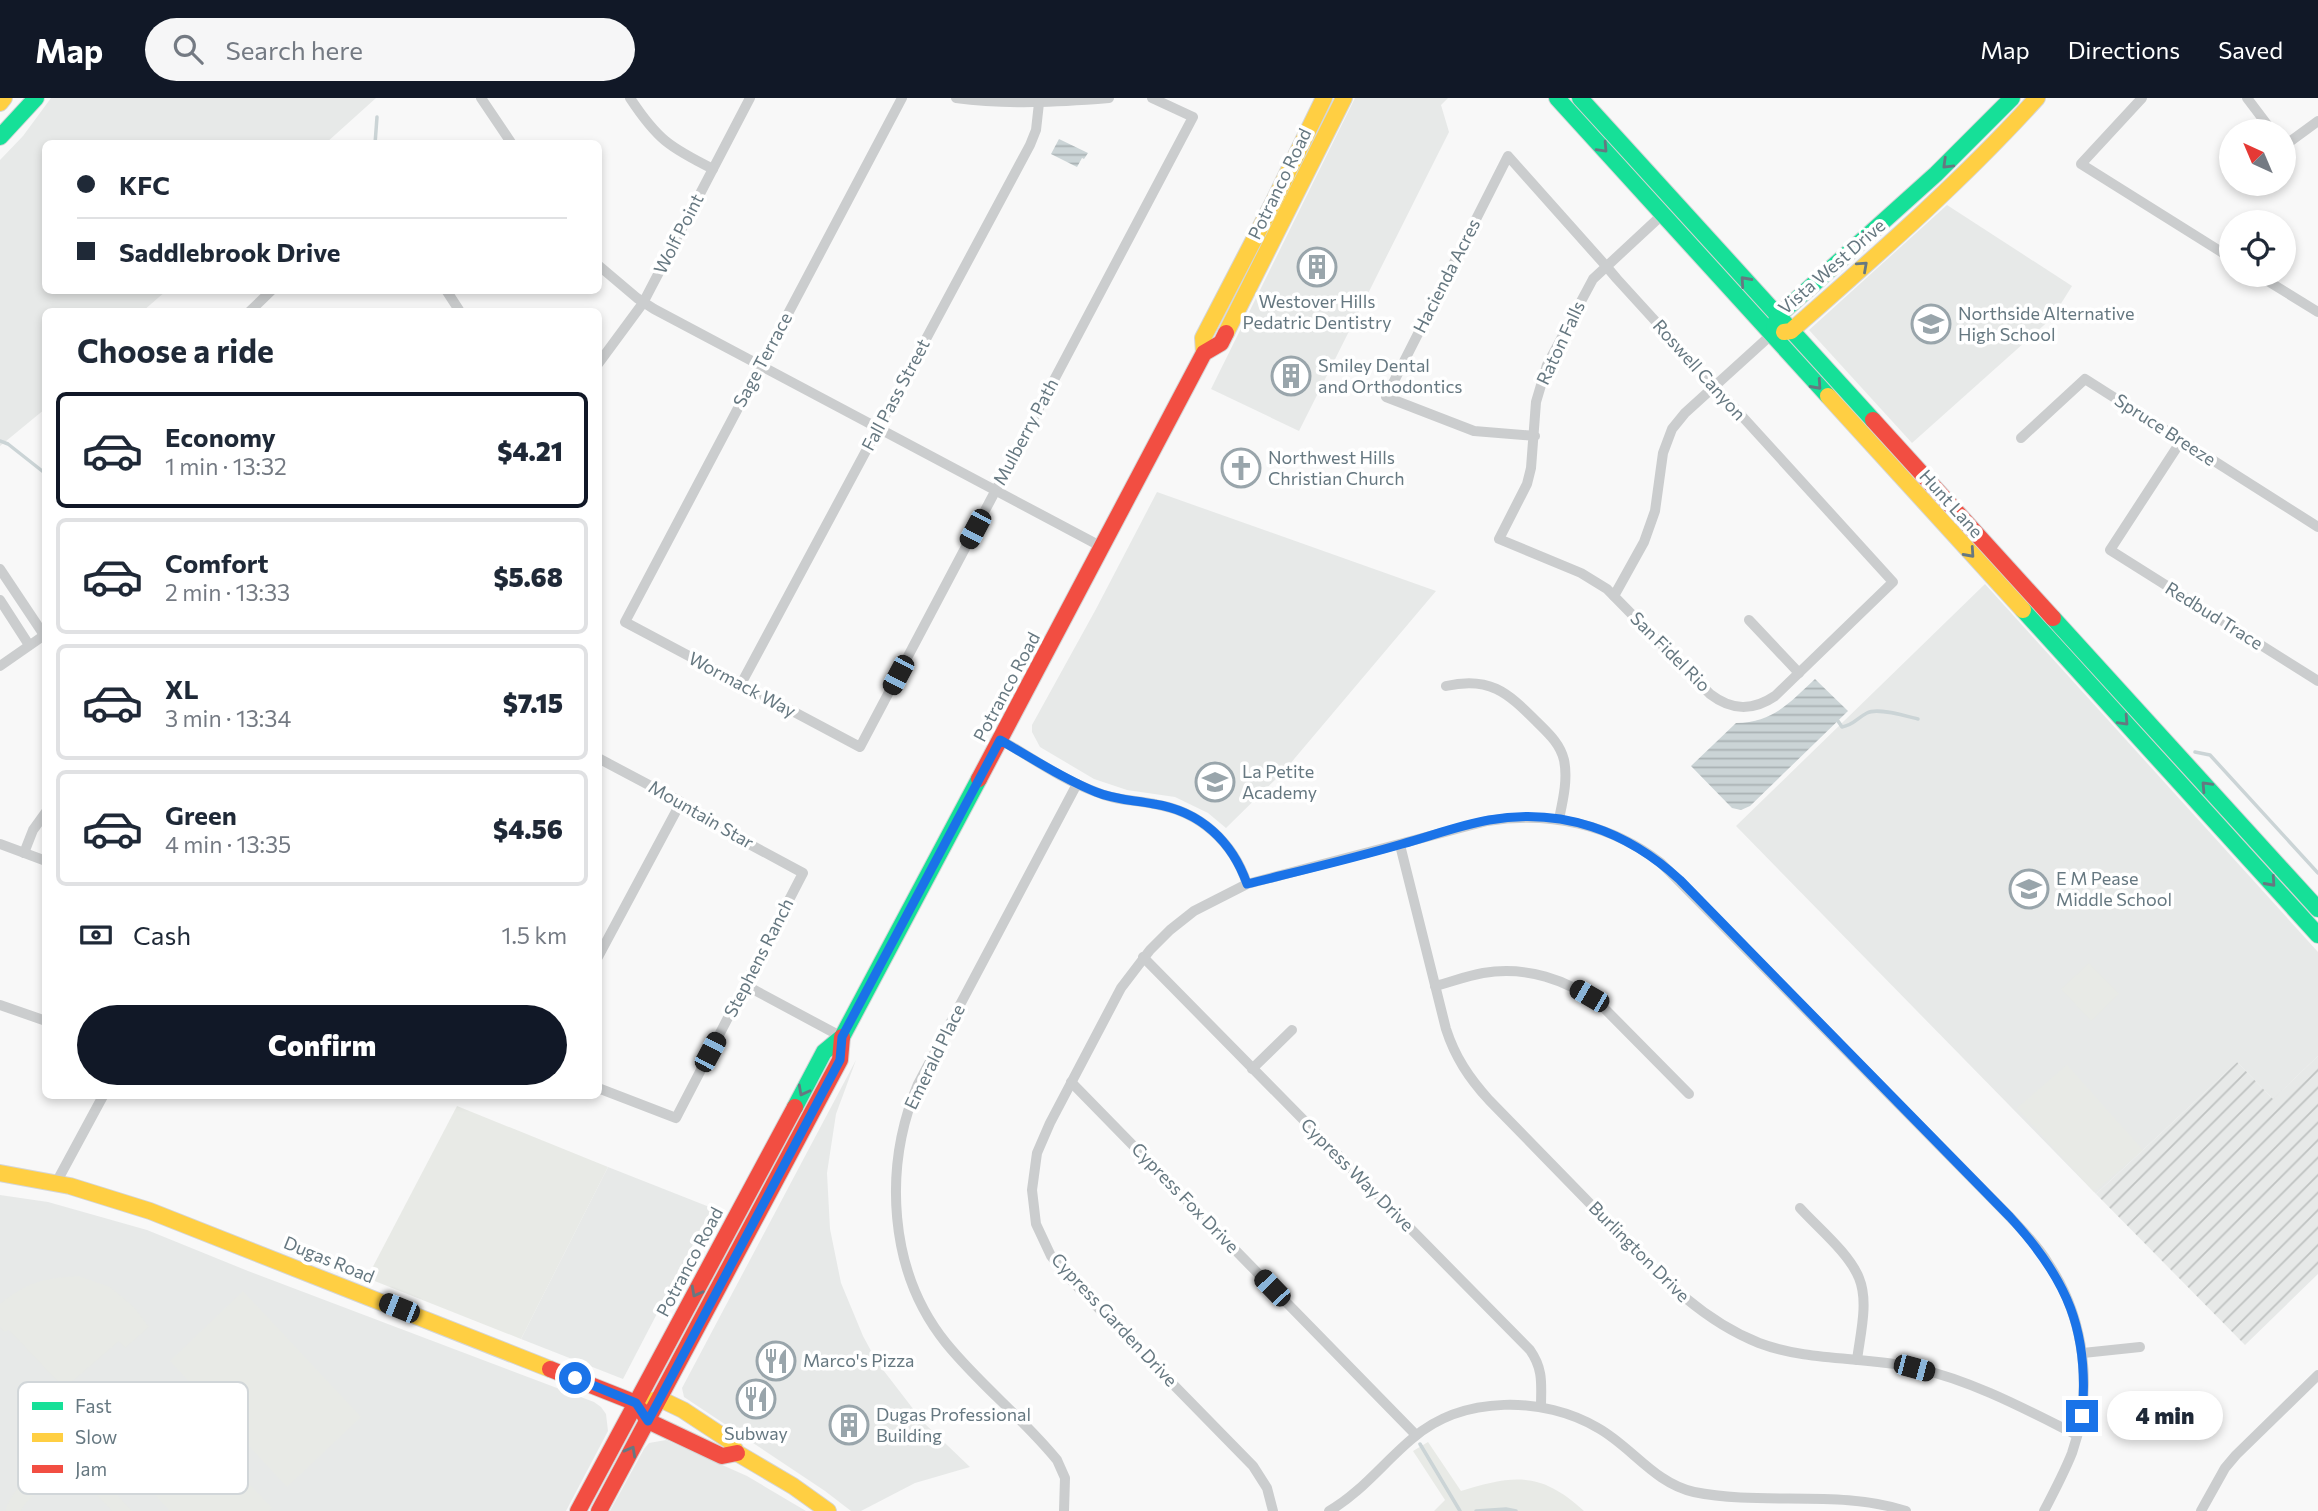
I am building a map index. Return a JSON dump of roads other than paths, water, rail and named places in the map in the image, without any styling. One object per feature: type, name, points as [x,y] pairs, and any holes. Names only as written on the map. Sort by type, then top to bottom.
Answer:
[{"type":"main road","points":[[0,103],[4,98]]},
{"type":"main road","points":[[0,137],[36,98]]},
{"type":"main road","name":"Potranco Road","points":[[1204,353],[1221,343],[1344,98]]},
{"type":"main road","name":"Hunt Lane","points":[[1557,98],[1882,457],[2059,639],[2232,826],[2318,909]]},
{"type":"main road","name":"Hunt Lane","points":[[1580,98],[1895,446],[2059,639]]},
{"type":"main road","name":"Vista West Drive","points":[[1771,335],[1778,316],[1968,144],[2012,98]]},
{"type":"main road","name":"Vista West Drive","points":[[1771,335],[1791,331],[1981,157],[2036,98]]},
{"type":"main road","points":[[1297,196],[1290,188],[1312,139],[1321,104]]},
{"type":"main road","name":"Potranco Road","points":[[578,1511],[824,1052],[842,1037],[1102,547],[1204,353],[1203,338],[1321,104]]},
{"type":"main road","points":[[1968,144],[1981,157]]},
{"type":"main road","points":[[1235,316],[1229,313],[1229,306],[1263,239],[1273,203]]},
{"type":"main road","points":[[1814,284],[1826,299]]},
{"type":"main road","points":[[1882,457],[1895,446]]},
{"type":"main road","name":"Hunt Lane","points":[[2232,826],[2318,934]]},
{"type":"main road","name":"Potranco Road","points":[[599,1511],[840,1060],[842,1037]]},
{"type":"main road","name":"Dugas Road","points":[[0,1173],[56,1183],[150,1210],[636,1403]]},
{"type":"main road","points":[[737,1452],[722,1456],[648,1421],[636,1403],[660,1399],[683,1410],[730,1441],[737,1452],[828,1511]]},
{"type":"street","points":[[481,98],[509,140]]},
{"type":"street","points":[[630,98],[664,141],[713,169]]},
{"type":"street","name":"Wolf Point","points":[[602,359],[643,303],[750,98]]},
{"type":"street","name":"Sage Terrace","points":[[625,622],[902,98]]},
{"type":"street","points":[[956,98],[1039,103],[1109,98]]},
{"type":"street","name":"Mulberry Path","points":[[860,747],[1193,117],[1152,98]]},
{"type":"street","points":[[2143,98],[2081,164],[2219,250]]},
{"type":"street","points":[[2246,98],[2263,119]]},
{"type":"street","name":"Fall Pass Street","points":[[741,684],[1030,145],[1036,130],[1039,103]]},
{"type":"street","points":[[2296,137],[2318,121]]},
{"type":"street","name":"Roswell Canyon","points":[[1508,156],[1892,582]]},
{"type":"street","name":"Hacienda Acres","points":[[1508,156],[1386,397],[1474,431],[1535,436]]},
{"type":"street","name":"Raton Falls","points":[[1499,539],[1527,484],[1533,455],[1536,402],[1547,365],[1584,293],[1606,266],[1663,214]]},
{"type":"street","points":[[602,268],[643,303],[1102,547]]},
{"type":"street","points":[[2277,287],[2318,312]]},
{"type":"street","points":[[253,308],[268,294]]},
{"type":"street","points":[[1614,596],[1644,542],[1655,511],[1663,453],[1668,436],[1677,421],[1771,335]]},
{"type":"street","name":"Spruce Breeze","points":[[2021,438],[2085,379],[2318,527]]},
{"type":"street","name":"Redbud Trace","points":[[2181,441],[2110,550],[2318,681]]},
{"type":"street","name":"San Fidel Rio","points":[[1499,539],[1581,573],[1614,596],[1710,694],[1727,705],[1745,708],[1761,704],[1775,696],[1892,582]]},
{"type":"street","points":[[0,569],[42,631]]},
{"type":"street","points":[[0,600],[29,645]]},
{"type":"street","points":[[1749,620],[1799,673]]},
{"type":"street","name":"Wormack Way","points":[[625,622],[860,747]]},
{"type":"street","points":[[0,666],[42,637]]},
{"type":"street","points":[[1446,686],[1474,682],[1501,690],[1513,698],[1552,737],[1563,758],[1566,772],[1559,819]]},
{"type":"street","points":[[1000,740],[1077,784],[1110,797],[1169,807],[1197,820],[1231,849],[1247,884]]},
{"type":"street","name":"Mountain Star","points":[[602,760],[681,802],[714,825],[803,873]]},
{"type":"street","name":"Emerald Place","points":[[1064,1511],[1065,1478],[1057,1460],[950,1348],[924,1307],[913,1284],[902,1245],[897,1216],[896,1177],[903,1128],[918,1084],[1077,784]]},
{"type":"street","points":[[602,950],[681,802]]},
{"type":"street","name":"Cypress Garden Drive","points":[[1273,1511],[1265,1484],[1250,1462],[1054,1260],[1043,1241],[1032,1204],[1033,1168],[1042,1139],[1121,988],[1143,957],[1163,936],[1194,911],[1247,884],[1509,817],[1559,819],[1605,831],[1649,854],[1680,880],[2037,1247],[2065,1294],[2083,1353],[2084,1396],[2077,1435],[2066,1467],[2044,1511]]},
{"type":"street","points":[[24,853],[33,830],[42,818]]},
{"type":"street","points":[[0,844],[42,860]]},
{"type":"street","name":"Burlington Drive","points":[[1400,845],[1451,1045],[1473,1083],[1680,1294],[1708,1316],[1760,1343],[1797,1353],[1914,1368],[1958,1380],[2026,1409],[2077,1435]]},
{"type":"street","name":"Stephens Ranch","points":[[602,1090],[676,1118],[803,873]]},
{"type":"street","name":"Cypress Way Drive","points":[[1143,957],[1530,1350],[1541,1369],[1541,1407]]},
{"type":"street","points":[[1435,986],[1500,971],[1531,973],[1561,981],[1601,1005],[1689,1094]]},
{"type":"street","points":[[746,985],[842,1037]]},
{"type":"street","points":[[0,1005],[42,1020]]},
{"type":"street","points":[[1252,1069],[1292,1030]]},
{"type":"street","name":"Cypress Fox Drive","points":[[1071,1082],[1416,1435]]},
{"type":"street","points":[[56,1183],[101,1099]]},
{"type":"street","points":[[1800,1208],[1849,1260],[1860,1279],[1863,1300],[1857,1360]]},
{"type":"street","points":[[2083,1353],[2140,1347]]},
{"type":"street","points":[[2201,1511],[2230,1462],[2318,1375]]},
{"type":"street","points":[[1329,1511],[1351,1496],[1416,1435],[1443,1420],[1476,1409],[1512,1405],[1541,1407],[1577,1416],[1614,1437],[1654,1474],[1692,1492],[1869,1503],[1906,1511]]},
{"type":"waterway","points":[[375,140],[377,117]]},
{"type":"waterway","points":[[0,441],[8,444],[42,471]]},
{"type":"waterway","points":[[1838,721],[1842,727],[1846,726],[1872,711],[1918,719]]},
{"type":"waterway","points":[[2195,752],[2210,755],[2318,873]]},
{"type":"waterway","points":[[1420,1444],[1460,1511]]},
{"type":"waterway","points":[[1476,1511],[1516,1511]]},
{"type":"place","name":"Westover Hills Pedatric Dentistry","points":[[1317,267]]},
{"type":"place","name":"Northside Alternative High School","points":[[1931,324]]},
{"type":"place","name":"Smiley Dental and Orthodontics","points":[[1291,376]]},
{"type":"place","name":"Northwest Hills Christian Church","points":[[1241,468]]},
{"type":"place","name":"La Petite Academy","points":[[1215,782]]},
{"type":"place","name":"E M Pease Middle School","points":[[2029,889]]},
{"type":"place","name":"Marco's Pizza","points":[[776,1361]]},
{"type":"place","name":"Subway","points":[[756,1399]]},
{"type":"place","name":"Dugas Professional Building","points":[[849,1425]]}]
